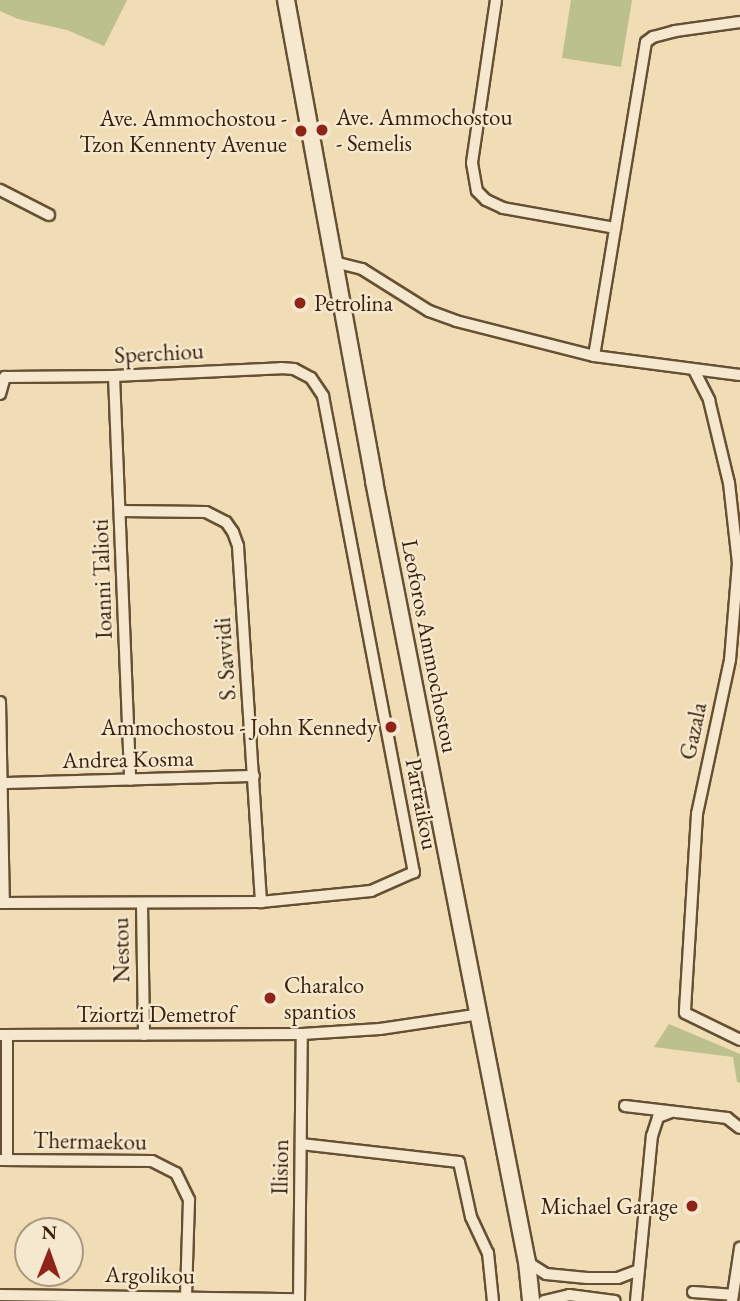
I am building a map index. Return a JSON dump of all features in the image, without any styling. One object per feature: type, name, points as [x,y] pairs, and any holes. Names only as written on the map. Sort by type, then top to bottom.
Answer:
[{"type":"main road","name":"Leoforos Ammochostou","points":[[286,0],[527,1262],[531,1301]]},
{"type":"street","points":[[496,0],[472,163],[477,191],[486,200],[503,208],[615,228]]},
{"type":"street","points":[[594,356],[646,42],[653,37],[675,31],[740,22]]},
{"type":"street","points":[[0,190],[49,215]]},
{"type":"street","points":[[334,262],[362,269],[429,311],[449,319],[594,356],[740,375]]},
{"type":"street","name":"Sperchiou","points":[[0,394],[5,377],[114,376],[281,368],[294,369],[312,378]]},
{"type":"street","name":"Gazala","points":[[694,370],[709,400],[737,518],[738,563],[730,660],[697,814],[685,1013],[740,1041]]},
{"type":"street","name":"Ioanni Talioti","points":[[114,376],[130,780]]},
{"type":"street","name":"Partraikou","points":[[2,903],[142,905],[261,902],[371,891],[414,872],[323,396],[312,378]]},
{"type":"street","name":"S. Savvidi","points":[[121,511],[206,512],[226,522],[233,532],[238,547],[261,902]]},
{"type":"street","points":[[0,702],[3,783],[2,903]]},
{"type":"street","name":"Andrea Kosma","points":[[3,783],[254,776]]},
{"type":"street","name":"Nestou","points":[[142,905],[144,1035]]},
{"type":"street","name":"Tziortzi Demetrof","points":[[3,1035],[302,1034],[380,1029],[480,1014]]},
{"type":"street","name":"Ilision","points":[[299,1300],[302,1034]]},
{"type":"street","points":[[3,1035],[4,1160]]},
{"type":"street","points":[[625,1106],[727,1118],[739,1127]]},
{"type":"street","points":[[636,1301],[652,1136],[658,1116],[669,1113]]},
{"type":"street","points":[[301,1144],[459,1162],[471,1217],[488,1253],[493,1301]]},
{"type":"street","name":"Thermaekou","points":[[4,1160],[152,1161],[176,1173],[189,1200],[186,1296]]},
{"type":"street","points":[[692,1292],[732,1298],[740,1248]]},
{"type":"street","points":[[527,1262],[546,1274],[587,1278],[618,1278],[639,1270]]},
{"type":"street","name":"Argolikou","points":[[0,1295],[186,1296],[299,1300]]},
{"type":"street","points":[[544,1301],[569,1295],[615,1301]]},
{"type":"green space","points":[[0,0],[127,0],[104,46],[67,30],[18,19],[0,11]]},
{"type":"green space","points":[[571,0],[632,0],[621,67],[562,58]]},
{"type":"green space","points":[[669,1024],[740,1054],[740,1083],[737,1082],[733,1057],[654,1047]]},
{"type":"place","name":"Ave. Ammochostou - Semelis","points":[[322,130]]},
{"type":"place","name":"Ave. Ammochostou - Tzon Kennenty Avenue","points":[[301,131]]},
{"type":"place","name":"Petrolina","points":[[300,303]]},
{"type":"place","name":"Ammochostou - John Kennedy","points":[[391,727]]},
{"type":"place","name":"Charalco spantios","points":[[270,998]]},
{"type":"place","name":"Michael Garage","points":[[692,1206]]}]
